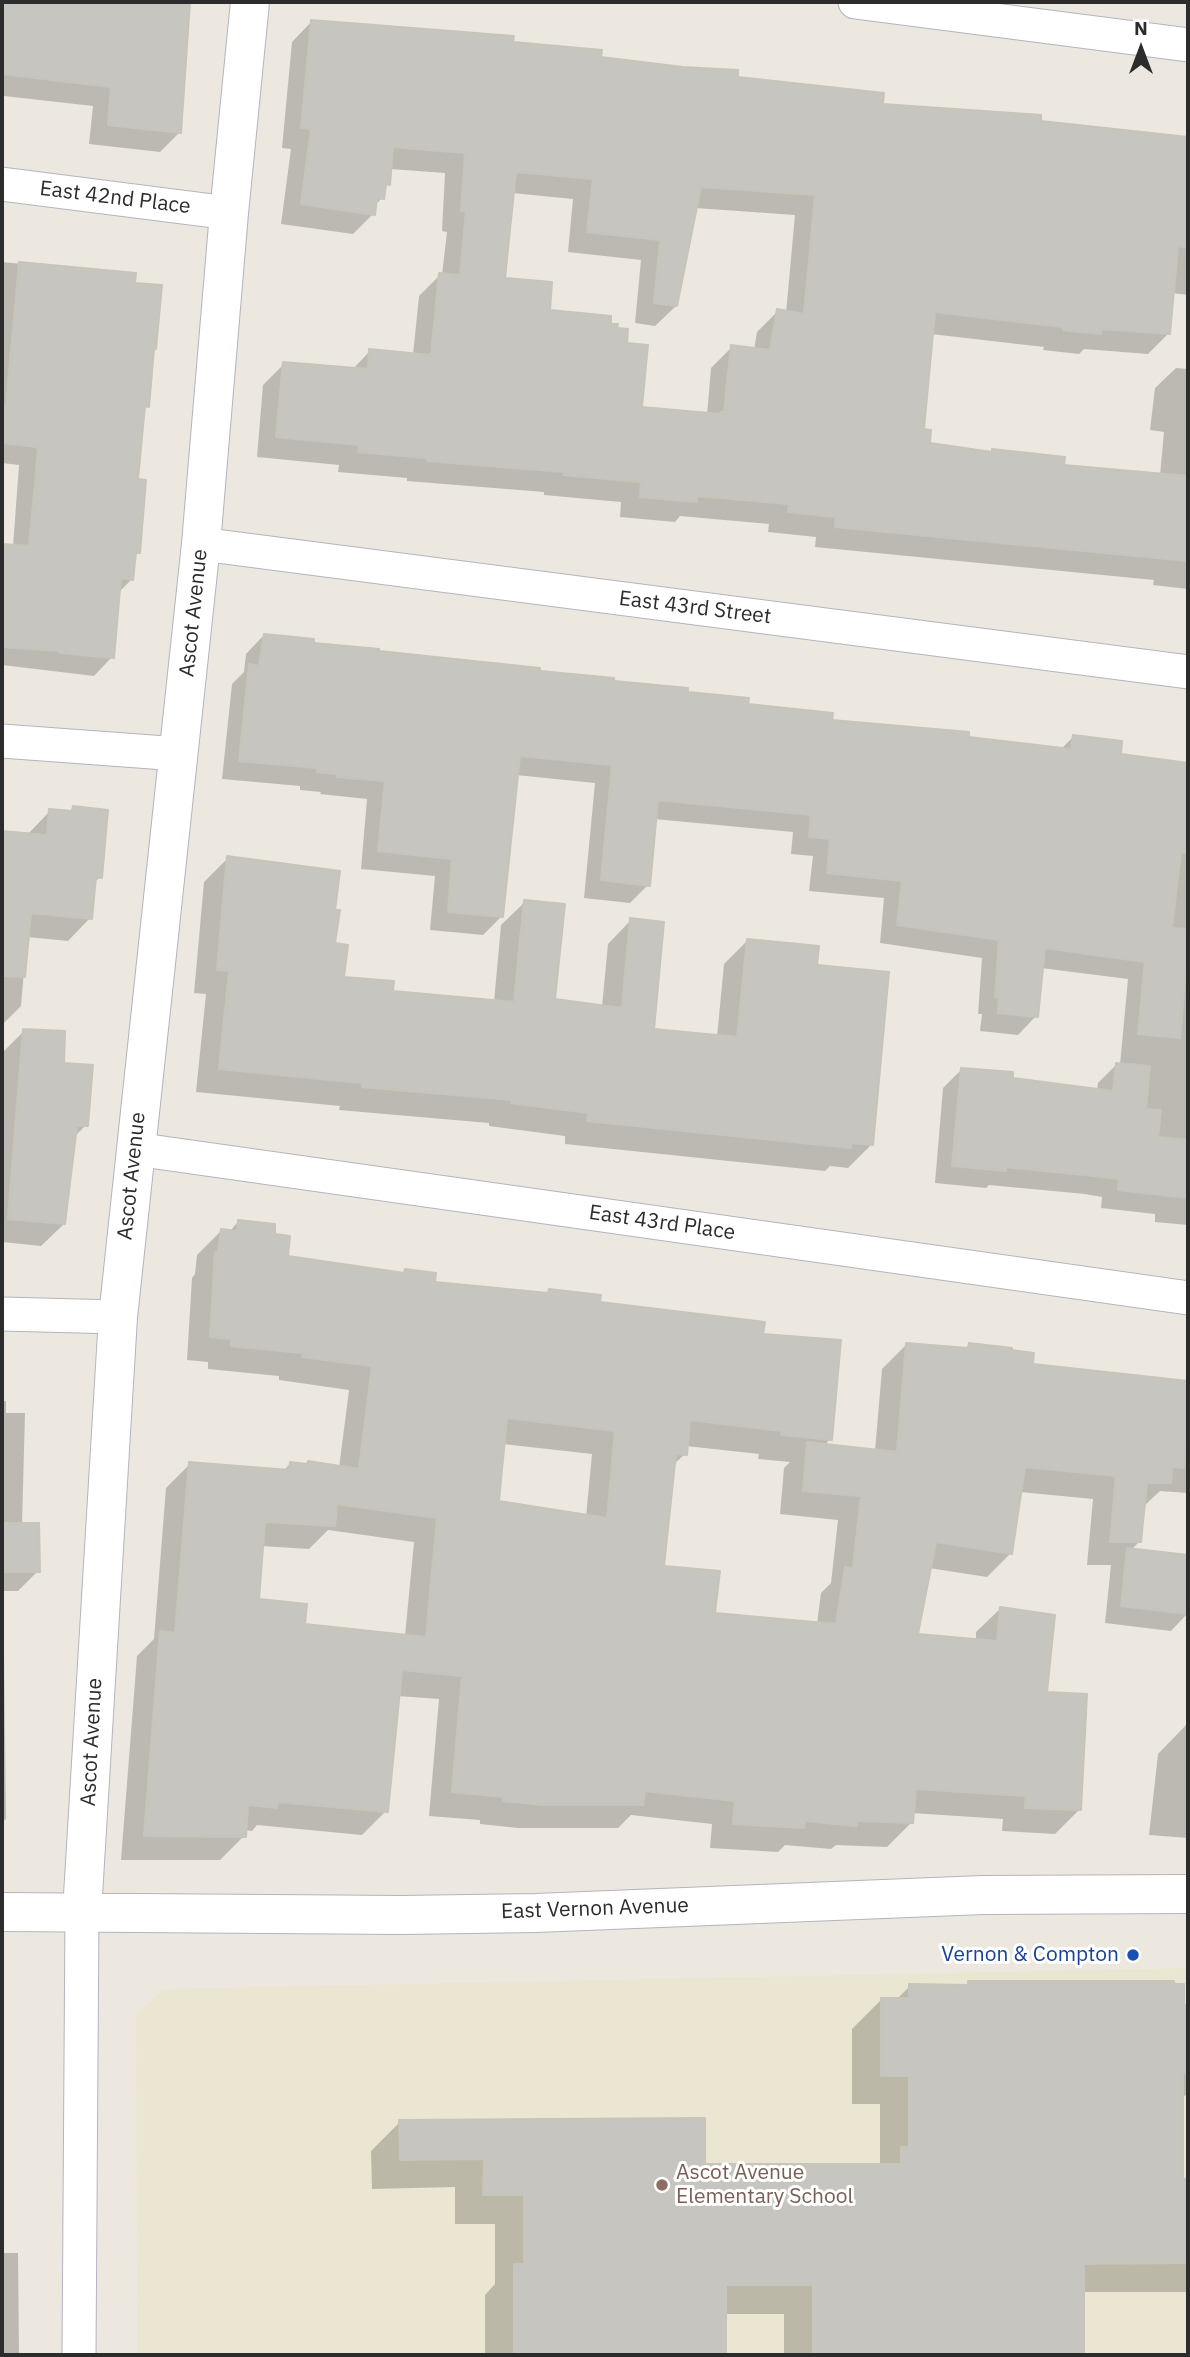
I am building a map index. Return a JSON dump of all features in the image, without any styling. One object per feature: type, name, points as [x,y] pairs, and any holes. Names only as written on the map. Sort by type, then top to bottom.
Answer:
[{"type":"street","name":"Ascot Avenue","points":[[79,2355],[82,1912],[118,1317],[201,544],[250,2]]},
{"type":"street","points":[[863,2],[1188,45]]},
{"type":"street","name":"East 42nd Place","points":[[2,184],[229,213]]},
{"type":"street","name":"East 43rd Street","points":[[201,544],[1188,672]]},
{"type":"street","points":[[2,741],[179,754]]},
{"type":"street","name":"East 43rd Place","points":[[135,1149],[1188,1298]]},
{"type":"street","points":[[2,1314],[118,1317]]},
{"type":"street","name":"East Vernon Avenue","points":[[2,1912],[337,1915],[522,1913],[983,1895],[1188,1894]]},
{"type":"shaded area","name":"Ascot Avenue Elementary School","points":[[1188,1968],[1188,2355],[137,2355],[136,2015],[163,1989]]},
{"type":"building","points":[[2,2],[190,2],[181,133],[108,125],[111,87],[2,74]]},
{"type":"building","points":[[311,20],[514,36],[513,42],[602,50],[601,57],[683,67],[738,70],[738,77],[884,93],[883,104],[1041,115],[1041,121],[1188,137],[1188,248],[1178,246],[1170,334],[1102,329],[1101,334],[935,312],[924,429],[931,430],[930,443],[992,452],[992,449],[1065,457],[1064,465],[1188,476],[1188,561],[835,527],[836,517],[788,512],[789,504],[697,496],[697,502],[640,497],[641,482],[563,475],[564,472],[427,461],[427,458],[358,452],[359,445],[276,437],[283,362],[368,369],[369,349],[431,355],[439,273],[460,275],[466,212],[461,211],[465,153],[393,147],[390,185],[386,184],[384,199],[377,198],[375,215],[301,204],[311,129],[301,128]],"holes":[[[516,172],[593,179],[587,232],[660,240],[654,303],[677,306],[701,187],[815,195],[804,314],[777,309],[770,350],[731,345],[724,412],[721,414],[642,407],[648,345],[627,343],[628,329],[617,328],[618,324],[611,324],[611,316],[550,310],[552,282],[505,278]]]},
{"type":"building","points":[[19,262],[136,273],[135,283],[162,285],[138,479],[146,480],[140,553],[136,553],[133,580],[121,578],[114,658],[2,647],[2,544],[29,546],[38,450],[36,447],[2,443],[2,406],[6,406]]},
{"type":"building","points":[[264,634],[314,639],[314,643],[540,668],[540,671],[614,678],[614,681],[688,688],[688,692],[749,698],[748,704],[833,713],[832,720],[969,732],[969,737],[1071,749],[1073,735],[1122,741],[1121,754],[1188,763],[1188,853],[1181,852],[1172,928],[1188,929],[1188,969],[1186,968],[1180,1038],[1138,1034],[1145,962],[1045,948],[1038,1017],[998,1013],[999,997],[995,997],[999,940],[897,925],[902,881],[827,873],[830,839],[809,837],[811,815],[658,800],[650,886],[601,880],[612,765],[520,756],[503,917],[448,912],[452,859],[378,851],[385,781],[337,777],[338,774],[317,772],[317,768],[239,761],[249,664],[259,666]]},
{"type":"building","points":[[73,806],[108,810],[102,878],[96,877],[92,919],[31,913],[25,977],[2,976],[2,831],[47,835],[49,809],[72,811]]},
{"type":"building","points":[[227,856],[340,871],[335,910],[340,910],[335,943],[348,945],[344,977],[394,981],[393,991],[514,1002],[524,900],[565,904],[555,999],[622,1008],[630,918],[664,922],[654,1029],[737,1037],[747,939],[819,946],[817,965],[889,972],[873,1145],[851,1143],[851,1148],[587,1121],[588,1113],[511,1103],[512,1100],[362,1087],[362,1083],[219,1069],[229,971],[217,970]]},
{"type":"building","points":[[23,1029],[65,1031],[64,1063],[93,1065],[88,1126],[77,1126],[65,1224],[8,1219]]},
{"type":"building","points":[[1116,1063],[1150,1066],[1146,1109],[1161,1110],[1158,1137],[1188,1140],[1188,1198],[1118,1190],[1119,1179],[1006,1167],[1006,1171],[952,1166],[961,1068],[1013,1072],[1013,1078],[1113,1091]]},
{"type":"building","points":[[238,1220],[275,1224],[275,1234],[290,1236],[288,1256],[404,1273],[405,1269],[436,1273],[435,1282],[548,1293],[549,1289],[601,1295],[600,1302],[765,1322],[763,1334],[841,1340],[832,1440],[781,1435],[782,1431],[690,1420],[687,1455],[676,1454],[664,1566],[720,1571],[715,1613],[836,1624],[845,1567],[853,1568],[861,1496],[803,1491],[807,1442],[897,1452],[906,1343],[968,1348],[969,1343],[1012,1348],[1011,1350],[1034,1353],[1033,1364],[1188,1381],[1184,1468],[1172,1467],[1171,1483],[1147,1483],[1141,1542],[1110,1542],[1116,1476],[1025,1467],[1012,1554],[936,1542],[918,1634],[997,1641],[1000,1607],[1055,1615],[1047,1692],[1087,1694],[1081,1810],[1025,1808],[1026,1796],[916,1789],[913,1823],[857,1821],[857,1826],[805,1821],[804,1828],[733,1824],[735,1801],[645,1791],[643,1805],[543,1805],[503,1801],[504,1797],[452,1792],[462,1676],[402,1670],[388,1812],[278,1802],[277,1808],[248,1805],[246,1837],[144,1836],[160,1631],[175,1633],[189,1462],[289,1470],[290,1462],[307,1464],[308,1461],[359,1469],[372,1366],[302,1357],[302,1353],[231,1346],[231,1339],[210,1337],[215,1252],[218,1252],[221,1229],[237,1231]],"holes":[[[507,1418],[615,1431],[607,1518],[499,1501]],[[337,1504],[437,1518],[426,1637],[305,1624],[307,1604],[259,1599],[265,1522],[335,1526]]]},
{"type":"building","points":[[2,1523],[39,1523],[40,1572],[2,1572]]},
{"type":"building","points":[[1127,1548],[1188,1555],[1188,1614],[1121,1606]]},
{"type":"building","points":[[968,1981],[1174,1981],[1174,1984],[1184,1984],[1184,2005],[1188,2005],[1188,2073],[1183,2073],[1183,2179],[1188,2179],[1188,2263],[1084,2264],[1084,2355],[813,2355],[813,2285],[726,2285],[726,2355],[514,2355],[514,2264],[524,2264],[524,2195],[483,2195],[484,2159],[400,2160],[399,2120],[705,2118],[705,2164],[901,2164],[901,2147],[909,2147],[909,2076],[881,2076],[881,1998],[909,1998],[909,1984],[968,1985]]},
{"type":"place","name":"Vernon & Compton","points":[[1133,1955]]},
{"type":"place","name":"Ascot Avenue Elementary School","points":[[662,2185]]}]
